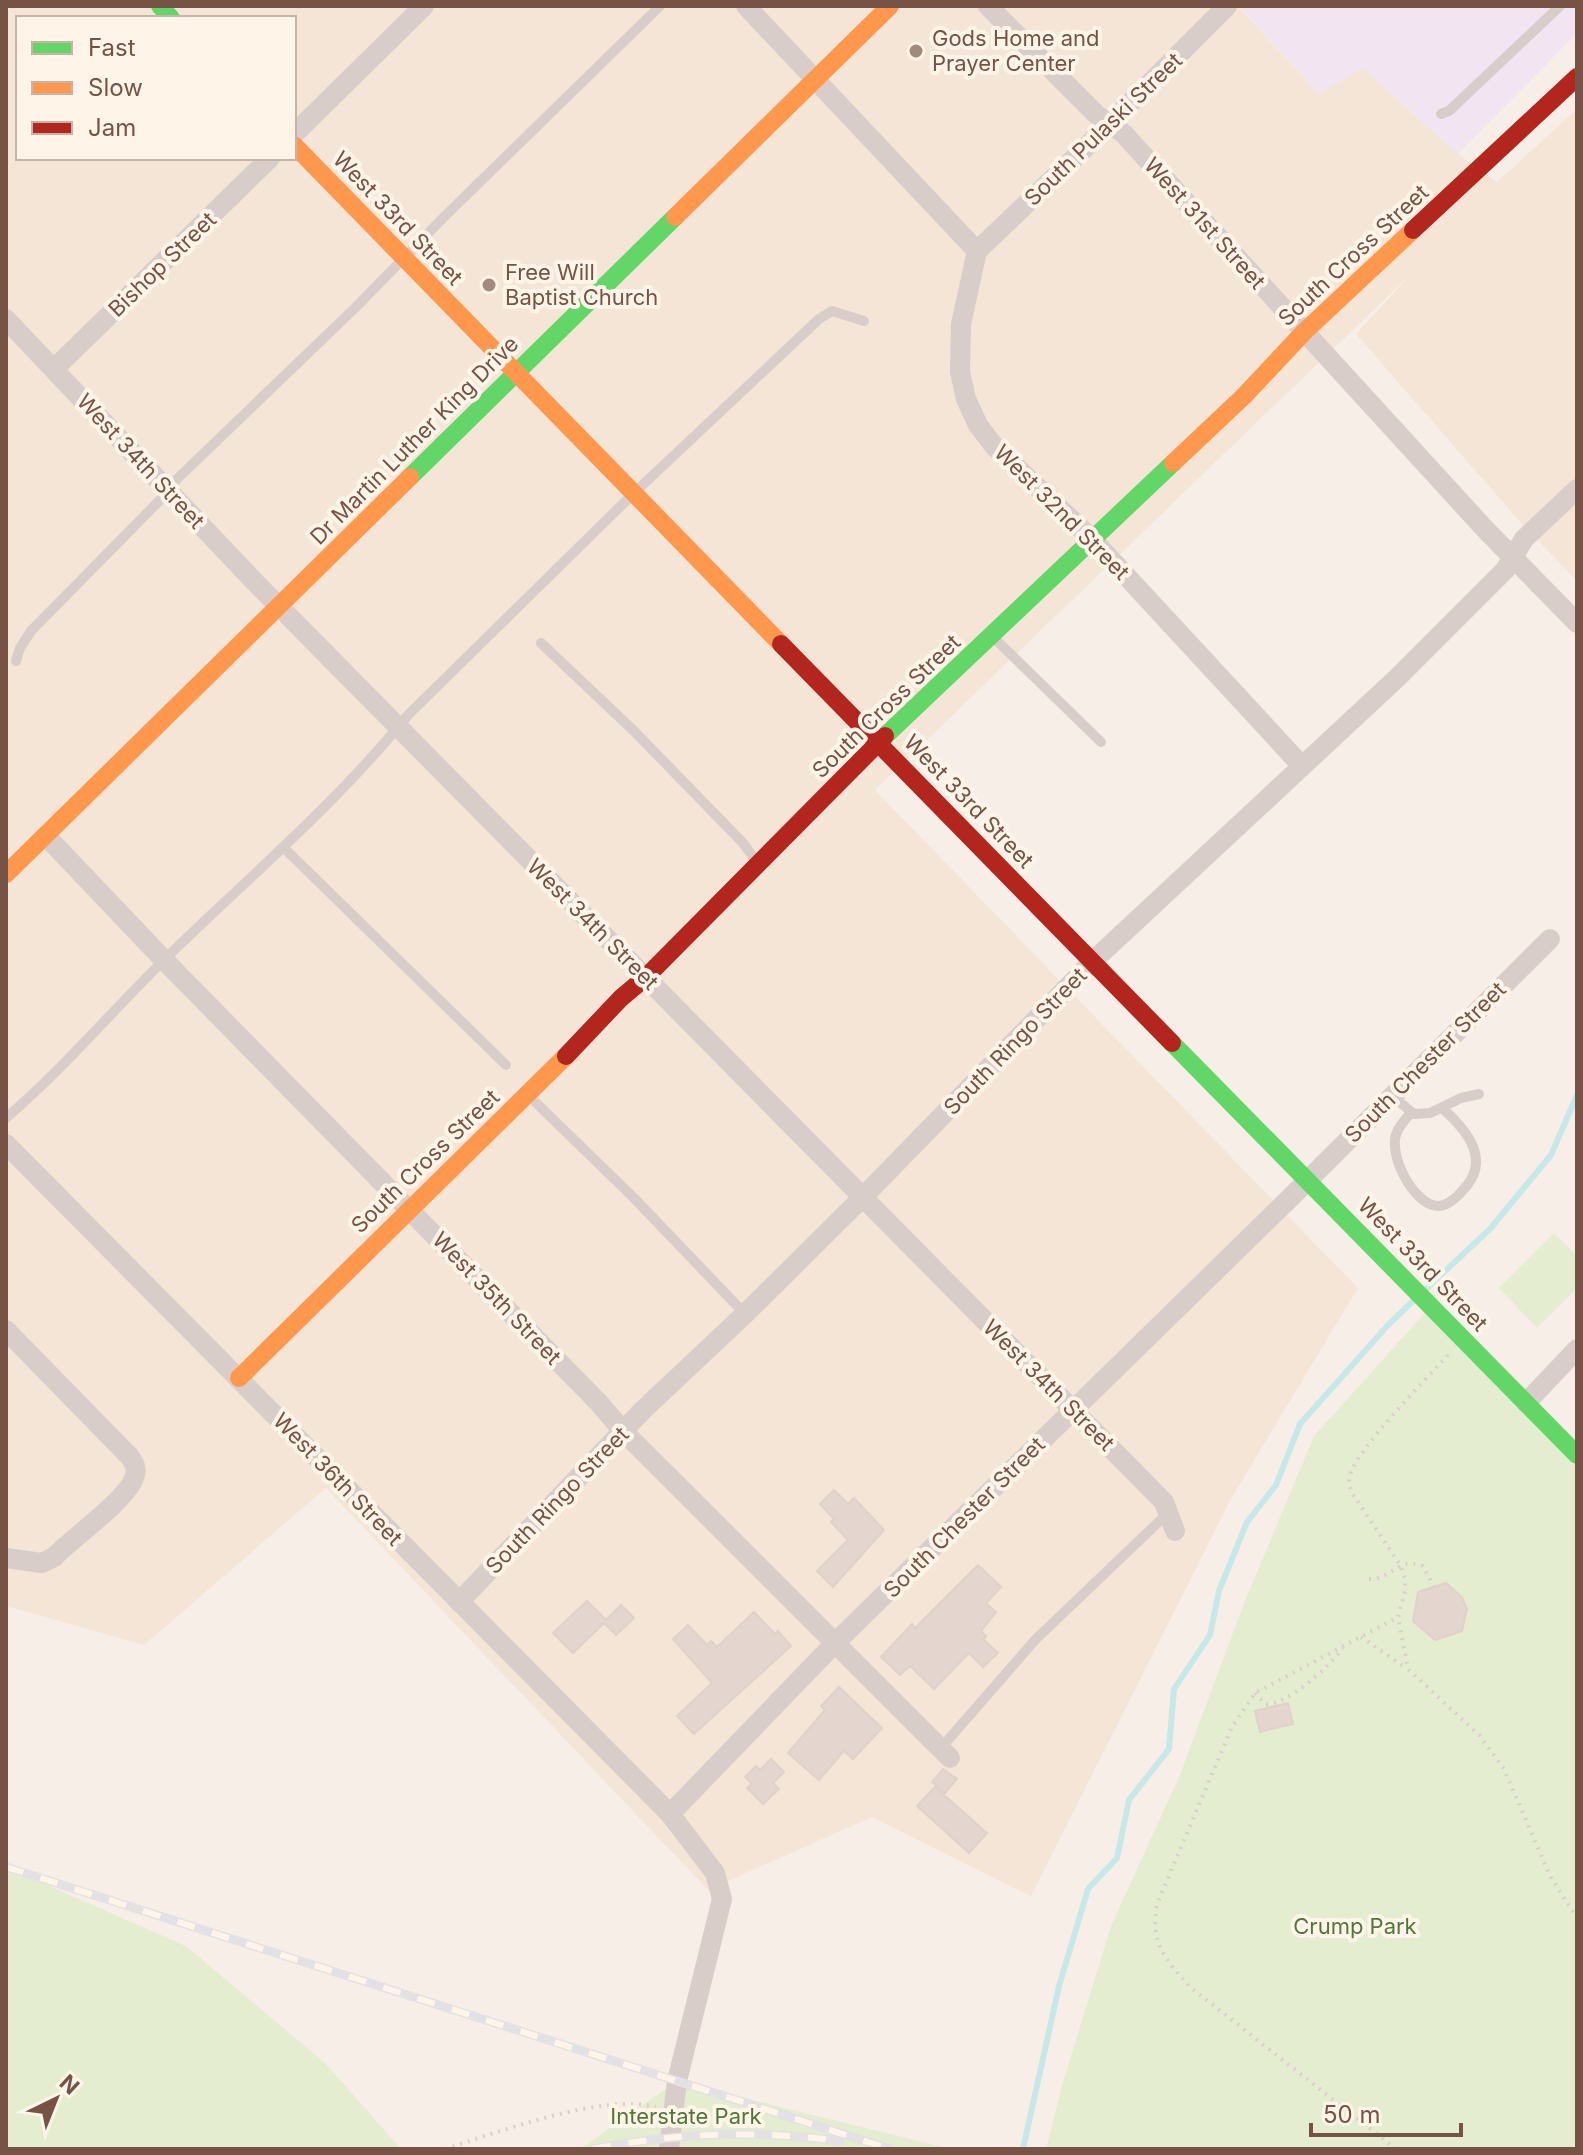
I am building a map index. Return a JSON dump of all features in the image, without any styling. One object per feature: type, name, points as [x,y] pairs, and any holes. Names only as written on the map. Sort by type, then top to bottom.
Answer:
[{"type":"street","points":[[160,6],[177,16]]},
{"type":"street","points":[[296,132],[424,6]]},
{"type":"street","points":[[746,6],[977,251]]},
{"type":"street","name":"Dr Martin Luther King Drive","points":[[6,874],[890,6]]},
{"type":"street","name":"West 31st Street","points":[[988,6],[1097,115],[1123,133],[1513,558],[1577,623]]},
{"type":"street","name":"South Pulaski Street","points":[[977,251],[1193,41],[1218,9]]},
{"type":"street","name":"South Cross Street","points":[[239,1378],[528,1095],[621,998],[646,977],[878,743],[1244,396],[1304,332],[1577,77]]},
{"type":"street","name":"West 33rd Street","points":[[296,147],[1577,1455]]},
{"type":"street","name":"Bishop Street","points":[[54,369],[268,160]]},
{"type":"street","name":"West 32nd Street","points":[[977,251],[961,324],[960,372],[966,399],[978,425],[994,446],[1093,540],[1302,766]]},
{"type":"street","name":"West 34th Street","points":[[6,319],[398,727],[1164,1502],[1172,1522]]},
{"type":"street","name":"South Ringo Street","points":[[459,1602],[623,1431],[862,1198],[1093,961],[1397,678],[1505,570],[1524,539],[1577,489]]},
{"type":"street","name":"West 35th Street","points":[[46,836],[623,1431],[945,1753]]},
{"type":"street","name":"South Chester Street","points":[[670,1814],[835,1643],[1073,1409],[1092,1394],[1550,939]]},
{"type":"street","name":"West 36th Street","points":[[6,1144],[670,1814]]},
{"type":"street","points":[[6,1330],[130,1457],[135,1466],[134,1478],[105,1511],[54,1557],[42,1563],[6,1558]]},
{"type":"street","points":[[1526,1403],[1577,1349]]},
{"type":"street","points":[[669,2149],[677,2081],[722,1899],[715,1873],[670,1814]]},
{"type":"lane","points":[[16,661],[31,631],[168,490],[660,6]]},
{"type":"lane","points":[[1441,114],[1449,111],[1486,79],[1560,6]]},
{"type":"lane","points":[[6,1118],[112,1016],[164,960],[283,847],[398,727],[633,494],[819,319],[832,311],[864,321]]},
{"type":"lane","points":[[993,637],[1101,742]]},
{"type":"lane","points":[[541,643],[634,731],[743,843],[758,863]]},
{"type":"lane","points":[[283,847],[506,1065]]},
{"type":"lane","points":[[1391,1095],[1411,1112],[1430,1113],[1461,1098],[1479,1094]]},
{"type":"lane","points":[[528,1095],[633,1197],[745,1314]]},
{"type":"lane","points":[[1411,1112],[1396,1133],[1396,1159],[1415,1191],[1425,1201],[1437,1206],[1452,1202],[1466,1188],[1478,1166],[1476,1153],[1466,1133],[1442,1108]]},
{"type":"lane","points":[[945,1753],[964,1719],[1035,1640],[1172,1522]]},
{"type":"path","points":[[1408,1669],[1398,1617],[1405,1578],[1400,1565],[1352,1493],[1350,1473],[1380,1431],[1450,1353]]},
{"type":"path","points":[[1369,1579],[1381,1578],[1400,1565],[1413,1563],[1423,1566],[1434,1587]]},
{"type":"path","points":[[1396,2149],[1190,1987],[1173,1969],[1154,1933],[1157,1904],[1232,1727],[1255,1693],[1398,1617]]},
{"type":"path","points":[[1361,1637],[1408,1669],[1479,1735],[1496,1755],[1550,1876],[1577,1918]]},
{"type":"path","points":[[1255,1693],[1265,1704],[1277,1703],[1334,1663],[1343,1647]]},
{"type":"path","points":[[445,2149],[538,2121],[622,2102],[674,2112]]},
{"type":"shaded area","points":[[6,6],[1238,6],[1319,94],[1362,67],[1458,154],[1497,182],[1577,109],[1577,581],[1515,516],[1356,334],[1411,274],[875,790],[1358,1288],[1231,1499],[1031,1896],[872,1817],[708,1890],[326,1488],[144,1645],[6,1606]]},
{"type":"shaded area","points":[[1239,6],[1577,6],[1577,33],[1458,154],[1363,68],[1319,94]]},
{"type":"green space","points":[[1554,1233],[1577,1256],[1577,1288],[1537,1328],[1499,1288]]},
{"type":"green space","name":"Crump Park","points":[[1431,1306],[1577,1456],[1577,2149],[1046,2149],[1063,2082],[1111,1926],[1179,1777],[1244,1603],[1314,1436]]},
{"type":"green space","points":[[6,1867],[186,1946],[325,2063],[401,2149],[6,2149]]},
{"type":"green space","name":"Interstate Park","points":[[677,2081],[950,2149],[580,2149]]},
{"type":"building","points":[[834,1490],[848,1504],[854,1498],[884,1530],[833,1587],[817,1571],[848,1540],[820,1504]]},
{"type":"building","points":[[978,1565],[1001,1587],[986,1603],[996,1612],[981,1631],[986,1636],[983,1639],[998,1653],[983,1667],[969,1653],[934,1689],[910,1666],[900,1675],[881,1657],[912,1624],[915,1628]]},
{"type":"building","points":[[1446,1583],[1462,1597],[1467,1609],[1462,1631],[1435,1640],[1413,1621],[1418,1592]]},
{"type":"building","points":[[587,1601],[606,1620],[621,1605],[634,1618],[616,1635],[604,1623],[573,1653],[553,1633]]},
{"type":"building","points":[[754,1612],[791,1646],[694,1734],[677,1716],[712,1683],[673,1639],[688,1625],[707,1645],[711,1641],[717,1647]]},
{"type":"building","points":[[839,1687],[882,1728],[853,1759],[844,1751],[819,1780],[788,1753],[825,1710],[821,1706]]},
{"type":"building","points":[[1288,1703],[1293,1724],[1260,1732],[1255,1711]]},
{"type":"building","points":[[771,1759],[784,1772],[773,1783],[779,1789],[763,1804],[747,1788],[752,1784],[745,1777],[756,1766],[760,1770]]},
{"type":"building","points":[[943,1769],[957,1779],[945,1793],[932,1782]]},
{"type":"building","points":[[935,1787],[987,1833],[969,1853],[917,1806]]},
{"type":"waterway","points":[[1426,1289],[1490,1229],[1551,1155],[1577,1095]]},
{"type":"waterway","points":[[1023,2149],[1059,1986],[1088,1889],[1117,1858],[1129,1800],[1169,1749],[1174,1689],[1210,1635],[1219,1591],[1247,1522],[1276,1485],[1300,1424],[1412,1302]]},
{"type":"railway","points":[[6,1867],[890,2149]]},
{"type":"railway","points":[[593,2149],[654,2139],[716,2135],[778,2135],[840,2141]]},
{"type":"traffic: fast","points":[[160,6],[169,16]]},
{"type":"traffic: fast","points":[[410,477],[675,217]]},
{"type":"traffic: fast","points":[[885,736],[1173,463]]},
{"type":"traffic: fast","points":[[1172,1043],[1577,1455]]},
{"type":"traffic: slow","points":[[675,217],[890,6]]},
{"type":"traffic: slow","points":[[296,147],[781,644]]},
{"type":"traffic: slow","points":[[1173,463],[1244,396],[1304,332],[1413,230]]},
{"type":"traffic: slow","points":[[6,874],[410,477]]},
{"type":"traffic: slow","points":[[239,1378],[566,1056]]},
{"type":"traffic: jam","points":[[1413,230],[1577,77]]},
{"type":"traffic: jam","points":[[781,644],[1172,1043]]},
{"type":"traffic: jam","points":[[566,1056],[885,736]]},
{"type":"place","name":"Gods Home and Prayer Center","points":[[916,51]]},
{"type":"place","name":"Free Will Baptist Church","points":[[489,285]]}]
